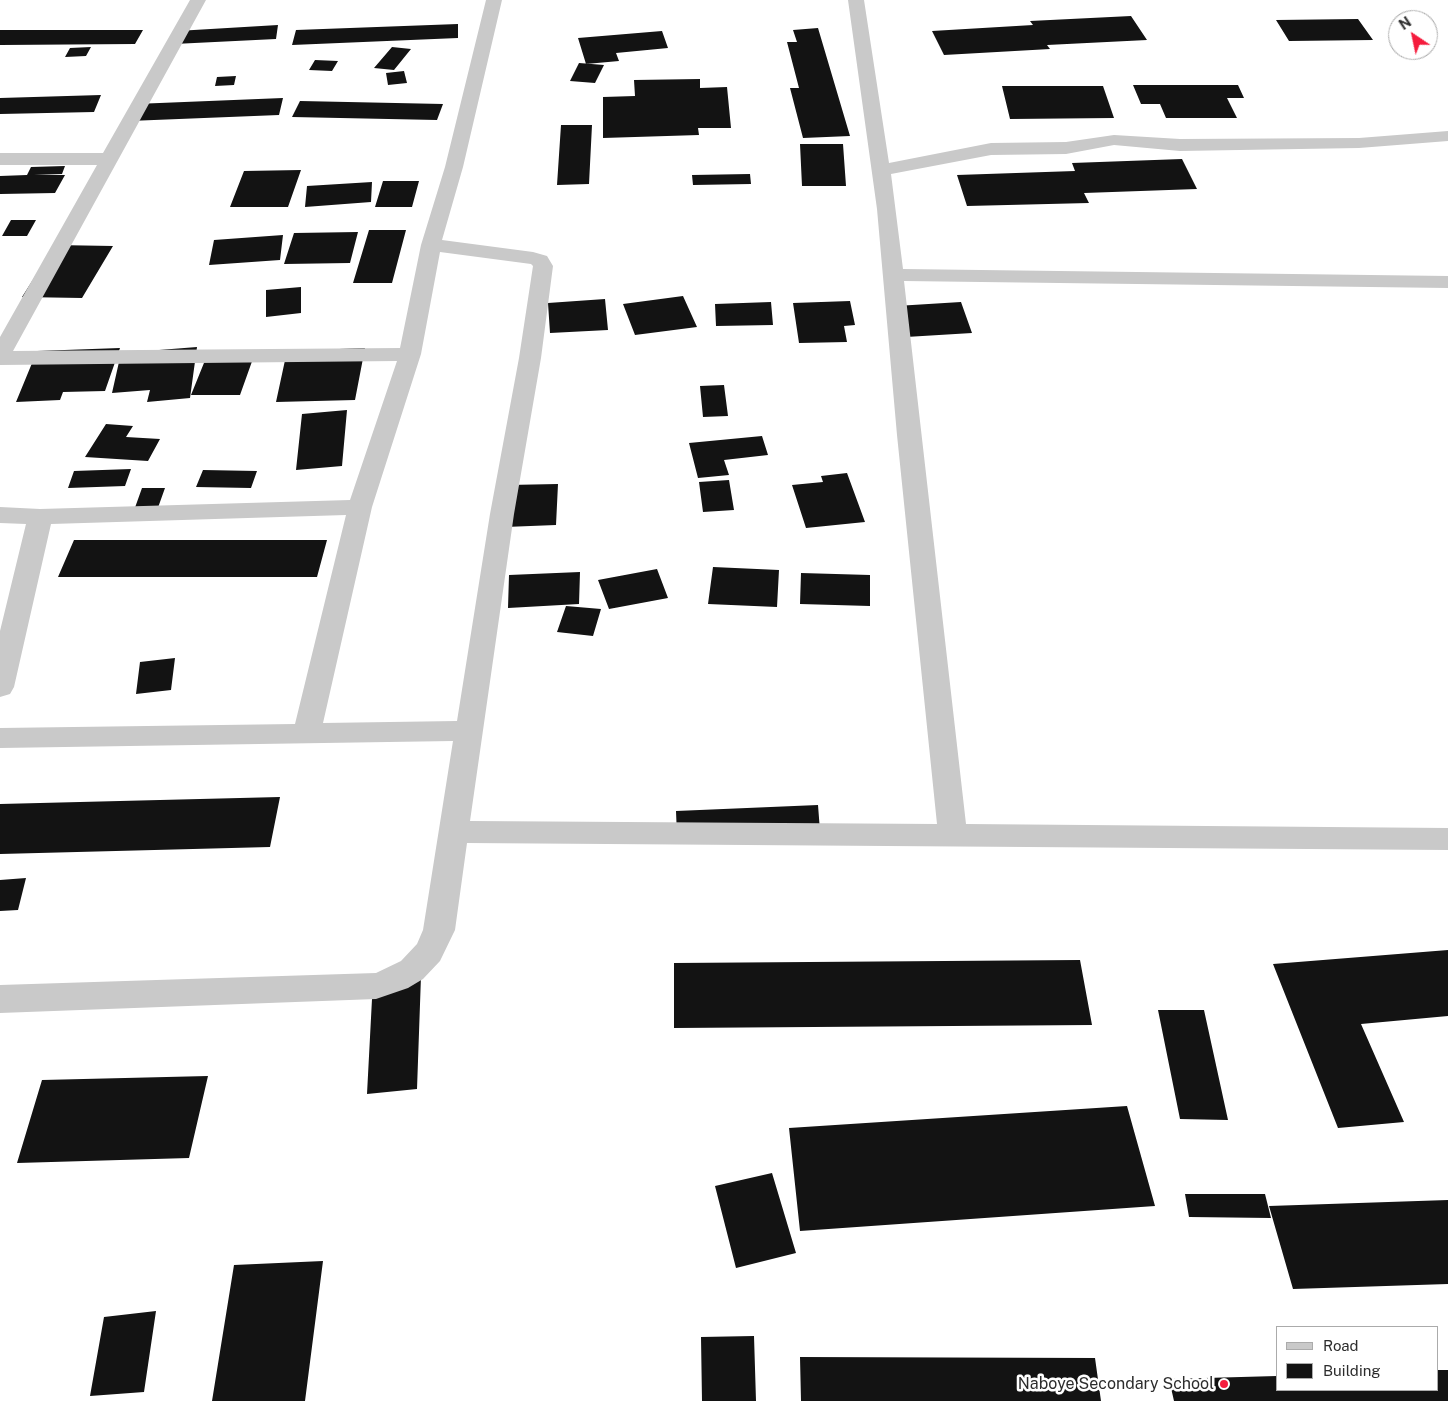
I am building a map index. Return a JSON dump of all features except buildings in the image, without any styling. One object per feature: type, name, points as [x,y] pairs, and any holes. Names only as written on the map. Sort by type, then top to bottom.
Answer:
[{"type":"street","points":[[198,0],[0,357],[410,354]]},
{"type":"street","points":[[306,734],[360,507],[410,354],[431,245],[456,157],[494,0]]},
{"type":"street","points":[[856,0],[882,170],[953,836]]},
{"type":"street","points":[[882,170],[991,149],[1066,148],[1114,140],[1180,145],[1359,143],[1448,136]]},
{"type":"street","points":[[0,159],[110,159]]},
{"type":"street","points":[[0,999],[376,986],[396,979],[412,970],[429,952],[439,930],[502,514],[530,358],[543,266],[540,260],[533,258],[431,245]]},
{"type":"street","points":[[893,275],[1448,282]]},
{"type":"street","points":[[0,515],[40,516],[360,507]]},
{"type":"street","points":[[0,687],[40,516]]},
{"type":"street","points":[[0,738],[470,731]]},
{"type":"street","points":[[454,832],[1448,839]]},
{"type":"place","name":"Naboye Secondary School","points":[[1224,1384]]}]
